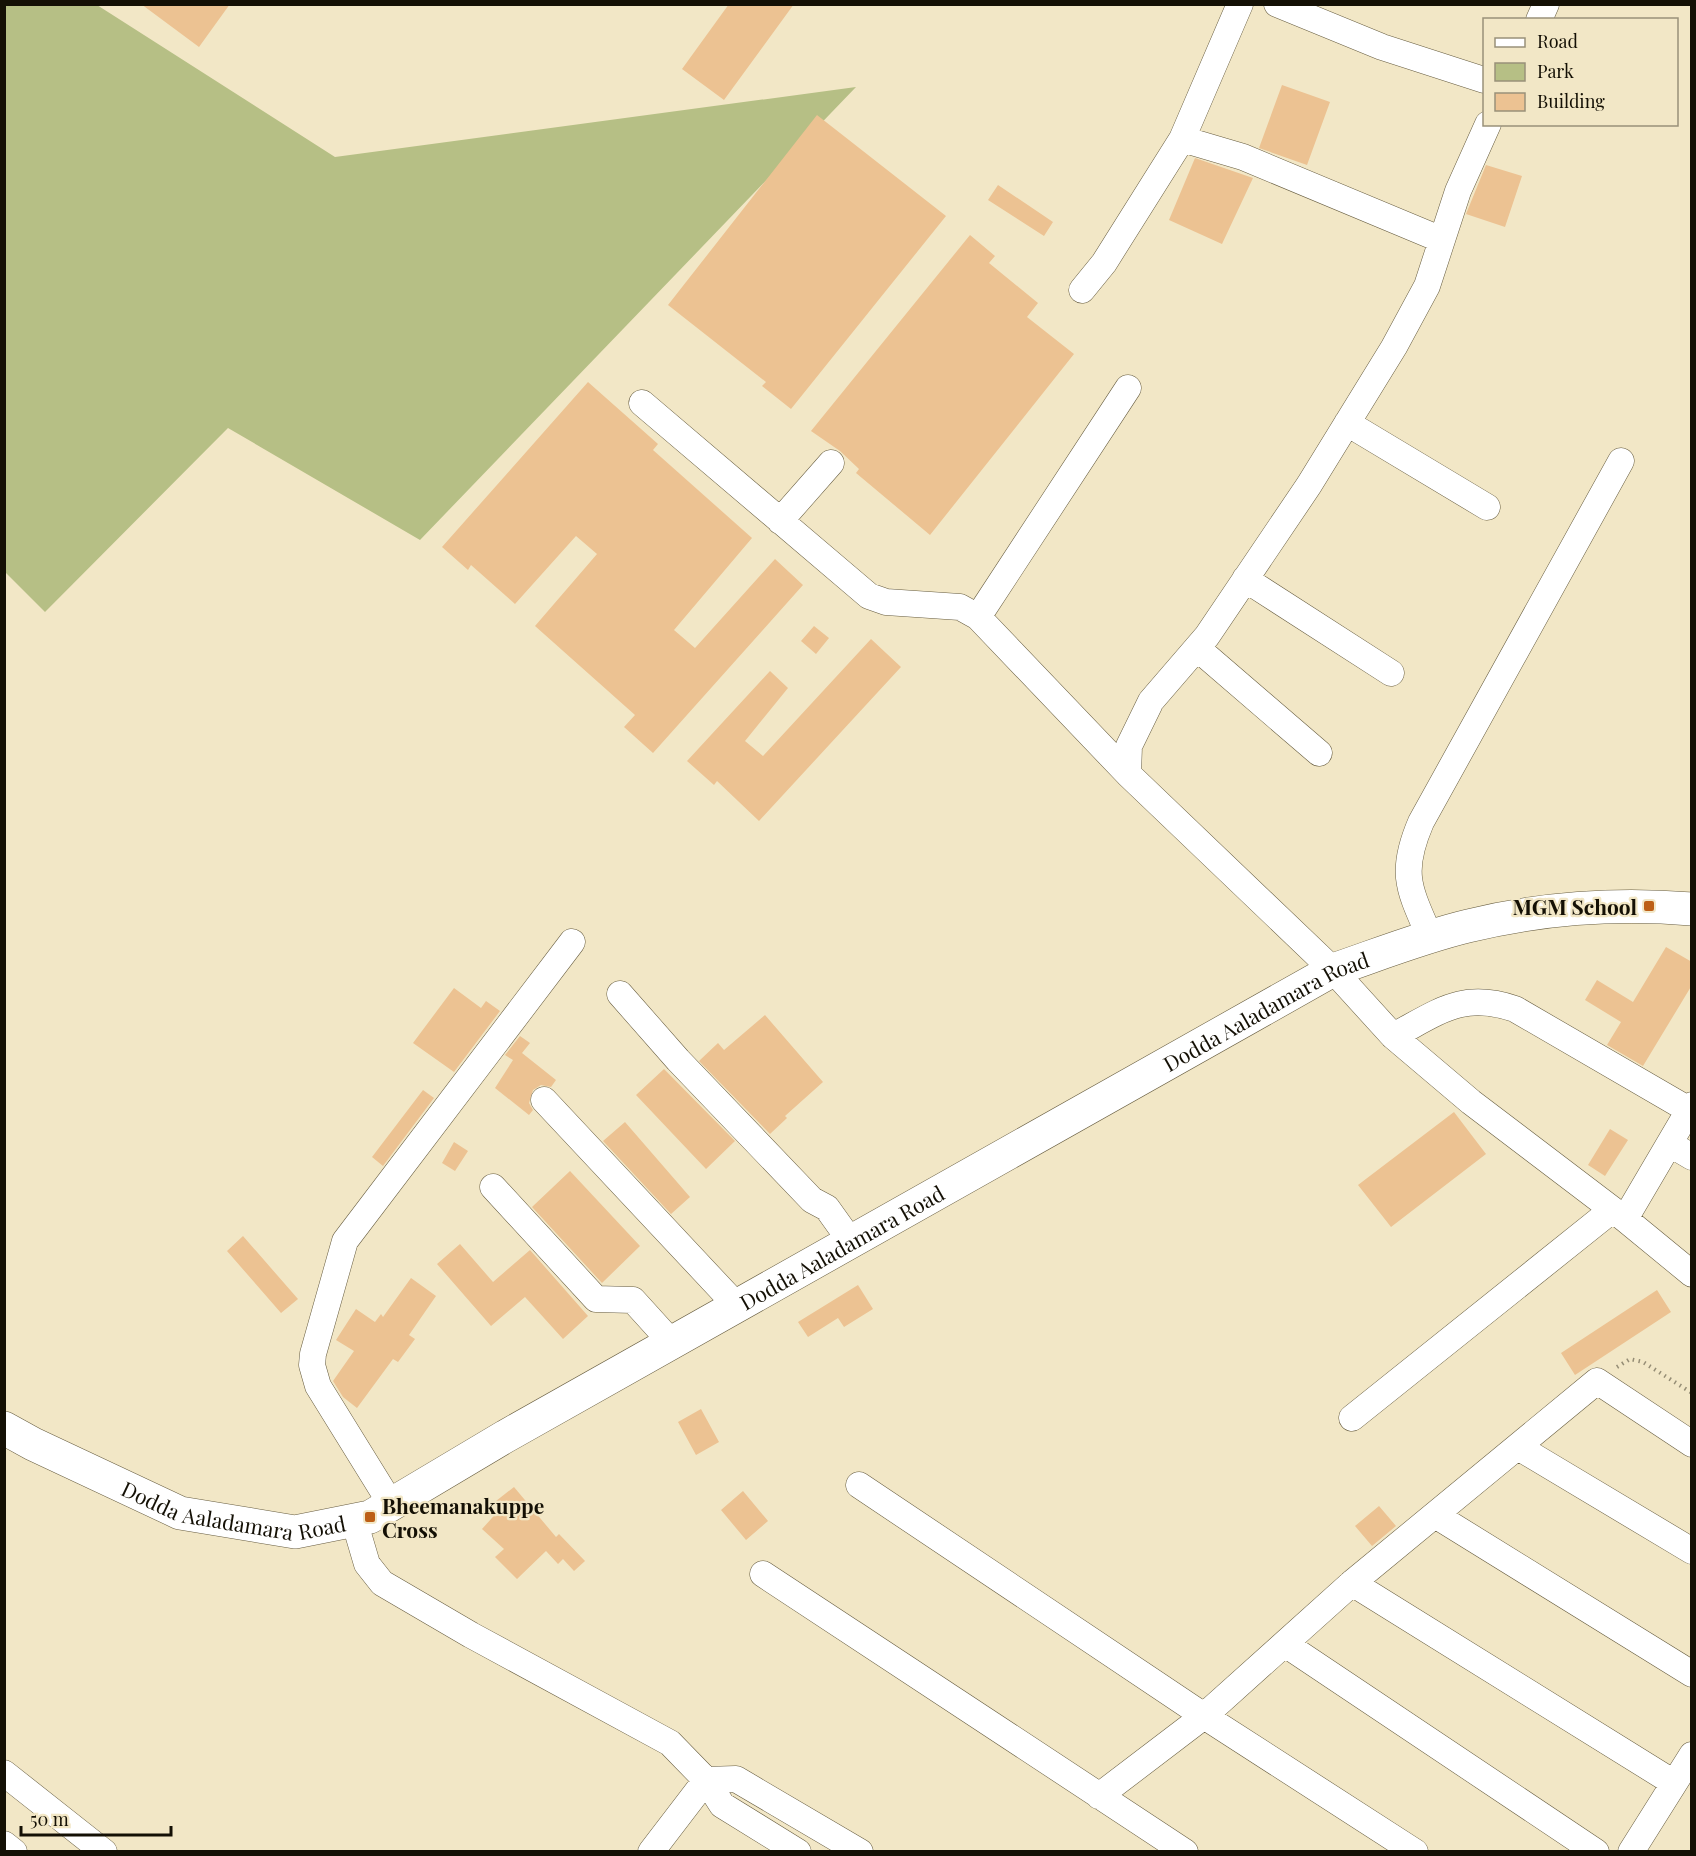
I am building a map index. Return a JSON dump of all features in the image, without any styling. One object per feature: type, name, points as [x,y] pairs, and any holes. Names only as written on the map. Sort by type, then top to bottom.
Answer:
[{"type":"main road","name":"Dodda Aaladamara Road","points":[[7,1434],[180,1513],[295,1532],[370,1516],[672,1342],[852,1243],[1333,970],[1470,926],[1559,910],[1649,906],[1692,909]]},
{"type":"street","points":[[1082,290],[1104,263],[1182,140],[1240,4]]},
{"type":"street","points":[[1277,4],[1382,47],[1483,79]]},
{"type":"street","points":[[1540,18],[1546,4]]},
{"type":"street","points":[[1128,774],[1129,746],[1150,701],[1197,648],[1245,579],[1347,423],[1427,286],[1458,191],[1487,126]]},
{"type":"street","points":[[1182,140],[1243,157],[1442,240]]},
{"type":"street","points":[[978,617],[1128,388]]},
{"type":"street","points":[[642,403],[869,597],[886,602],[960,607],[978,617],[1128,774],[1333,970],[1393,1036],[1471,1102],[1692,1274]]},
{"type":"street","points":[[1347,423],[1487,507]]},
{"type":"street","points":[[1430,937],[1409,888],[1407,863],[1413,841],[1421,822],[1621,460]]},
{"type":"street","points":[[780,520],[831,463]]},
{"type":"street","points":[[1245,579],[1391,673]]},
{"type":"street","points":[[1197,648],[1319,753]]},
{"type":"street","points":[[391,1504],[318,1386],[314,1373],[313,1354],[341,1249],[572,942]]},
{"type":"street","points":[[620,994],[678,1060],[812,1200],[827,1208],[852,1243]]},
{"type":"street","points":[[1352,1418],[1618,1215],[1681,1151],[1690,1108],[1515,1009],[1494,1002],[1472,1001],[1454,1005],[1393,1036]]},
{"type":"street","points":[[544,1100],[737,1306]]},
{"type":"street","points":[[494,1187],[596,1299],[633,1300],[672,1342]]},
{"type":"street","points":[[1099,1796],[1204,1716],[1352,1583],[1597,1381],[1692,1444]]},
{"type":"street","points":[[1518,1447],[1692,1551]]},
{"type":"street","points":[[859,1485],[1204,1716],[1415,1851]]},
{"type":"street","points":[[1435,1515],[1692,1674]]},
{"type":"street","points":[[354,1520],[367,1564],[382,1583],[471,1635],[670,1743],[706,1780],[722,1805],[798,1851]]},
{"type":"street","points":[[764,1574],[1185,1851]]},
{"type":"street","points":[[1352,1583],[1674,1783]]},
{"type":"street","points":[[1285,1644],[1596,1851]]},
{"type":"street","points":[[1631,1851],[1692,1755]]},
{"type":"street","points":[[4,1773],[104,1851]]},
{"type":"street","points":[[706,1780],[736,1779],[860,1851]]},
{"type":"street","points":[[651,1851],[706,1780]]},
{"type":"street","points":[[4,1844],[14,1851]]},
{"type":"path","points":[[1597,1381],[1630,1359],[1643,1362],[1692,1393]]},
{"type":"green space","points":[[4,5],[97,5],[335,157],[856,87],[420,540],[228,428],[45,612],[5,572]]},
{"type":"building","points":[[141,4],[230,4],[199,47]]},
{"type":"building","points":[[729,4],[794,4],[724,100],[682,69]]},
{"type":"building","points":[[1282,85],[1330,102],[1307,165],[1259,148]]},
{"type":"building","points":[[817,115],[946,216],[791,409],[762,386],[766,382],[668,305]]},
{"type":"building","points":[[1195,158],[1253,178],[1222,244],[1169,220]]},
{"type":"building","points":[[1486,165],[1522,176],[1505,227],[1466,214]]},
{"type":"building","points":[[998,185],[1053,222],[1044,236],[988,200]]},
{"type":"building","points":[[970,235],[995,256],[989,263],[1038,303],[1027,317],[1074,354],[930,535],[856,473],[859,469],[840,451],[811,431]]},
{"type":"building","points":[[588,382],[658,444],[653,450],[752,538],[674,630],[695,648],[775,559],[803,585],[653,753],[624,727],[635,715],[535,626],[597,554],[576,536],[515,604],[471,565],[468,570],[442,547]]},
{"type":"building","points":[[814,626],[829,638],[816,654],[801,641]]},
{"type":"building","points":[[871,639],[901,667],[759,821],[717,781],[714,785],[687,761],[770,671],[788,688],[745,741],[763,756]]},
{"type":"building","points":[[1666,947],[1692,962],[1692,985],[1643,1066],[1607,1045],[1621,1022],[1585,1000],[1597,980],[1633,1002]]},
{"type":"building","points":[[454,988],[481,1008],[486,1001],[500,1011],[454,1072],[413,1043]]},
{"type":"building","points":[[765,1015],[823,1082],[785,1116],[787,1118],[770,1134],[699,1061],[718,1043],[724,1050]]},
{"type":"building","points":[[520,1036],[530,1043],[522,1053],[556,1080],[551,1087],[541,1085],[533,1090],[529,1103],[533,1110],[529,1115],[495,1088],[513,1060],[505,1055]]},
{"type":"building","points":[[664,1069],[735,1141],[706,1169],[636,1095]]},
{"type":"building","points":[[423,1090],[434,1098],[383,1166],[372,1157]]},
{"type":"building","points":[[1454,1112],[1486,1154],[1391,1227],[1358,1185]]},
{"type":"building","points":[[625,1122],[690,1197],[671,1214],[603,1141]]},
{"type":"building","points":[[1610,1129],[1628,1140],[1605,1176],[1588,1165]]},
{"type":"building","points":[[454,1142],[468,1151],[455,1171],[442,1163]]},
{"type":"building","points":[[570,1171],[640,1246],[602,1283],[532,1207]]},
{"type":"building","points":[[243,1236],[298,1299],[281,1313],[227,1251]]},
{"type":"building","points":[[460,1244],[493,1282],[530,1250],[588,1316],[563,1339],[525,1297],[491,1326],[437,1264]]},
{"type":"building","points":[[411,1278],[436,1296],[409,1335],[415,1339],[398,1362],[393,1359],[357,1408],[343,1397],[333,1381],[354,1351],[336,1340],[356,1309],[375,1322],[381,1314],[383,1317]]},
{"type":"building","points":[[858,1285],[873,1309],[844,1327],[838,1318],[808,1337],[798,1322]]},
{"type":"building","points":[[1657,1290],[1671,1312],[1575,1375],[1561,1353]]},
{"type":"building","points":[[701,1409],[719,1442],[696,1455],[678,1422]]},
{"type":"building","points":[[514,1487],[556,1537],[559,1534],[585,1561],[574,1571],[563,1559],[558,1564],[546,1551],[517,1579],[495,1557],[504,1549],[482,1529],[501,1508],[496,1501]]},
{"type":"building","points":[[743,1491],[768,1521],[746,1540],[721,1510]]},
{"type":"building","points":[[1379,1506],[1396,1526],[1372,1546],[1355,1526]]},
{"type":"place","name":"MGM School","points":[[1649,906]]},
{"type":"place","name":"Bheemanakuppe Cross","points":[[370,1517]]}]
